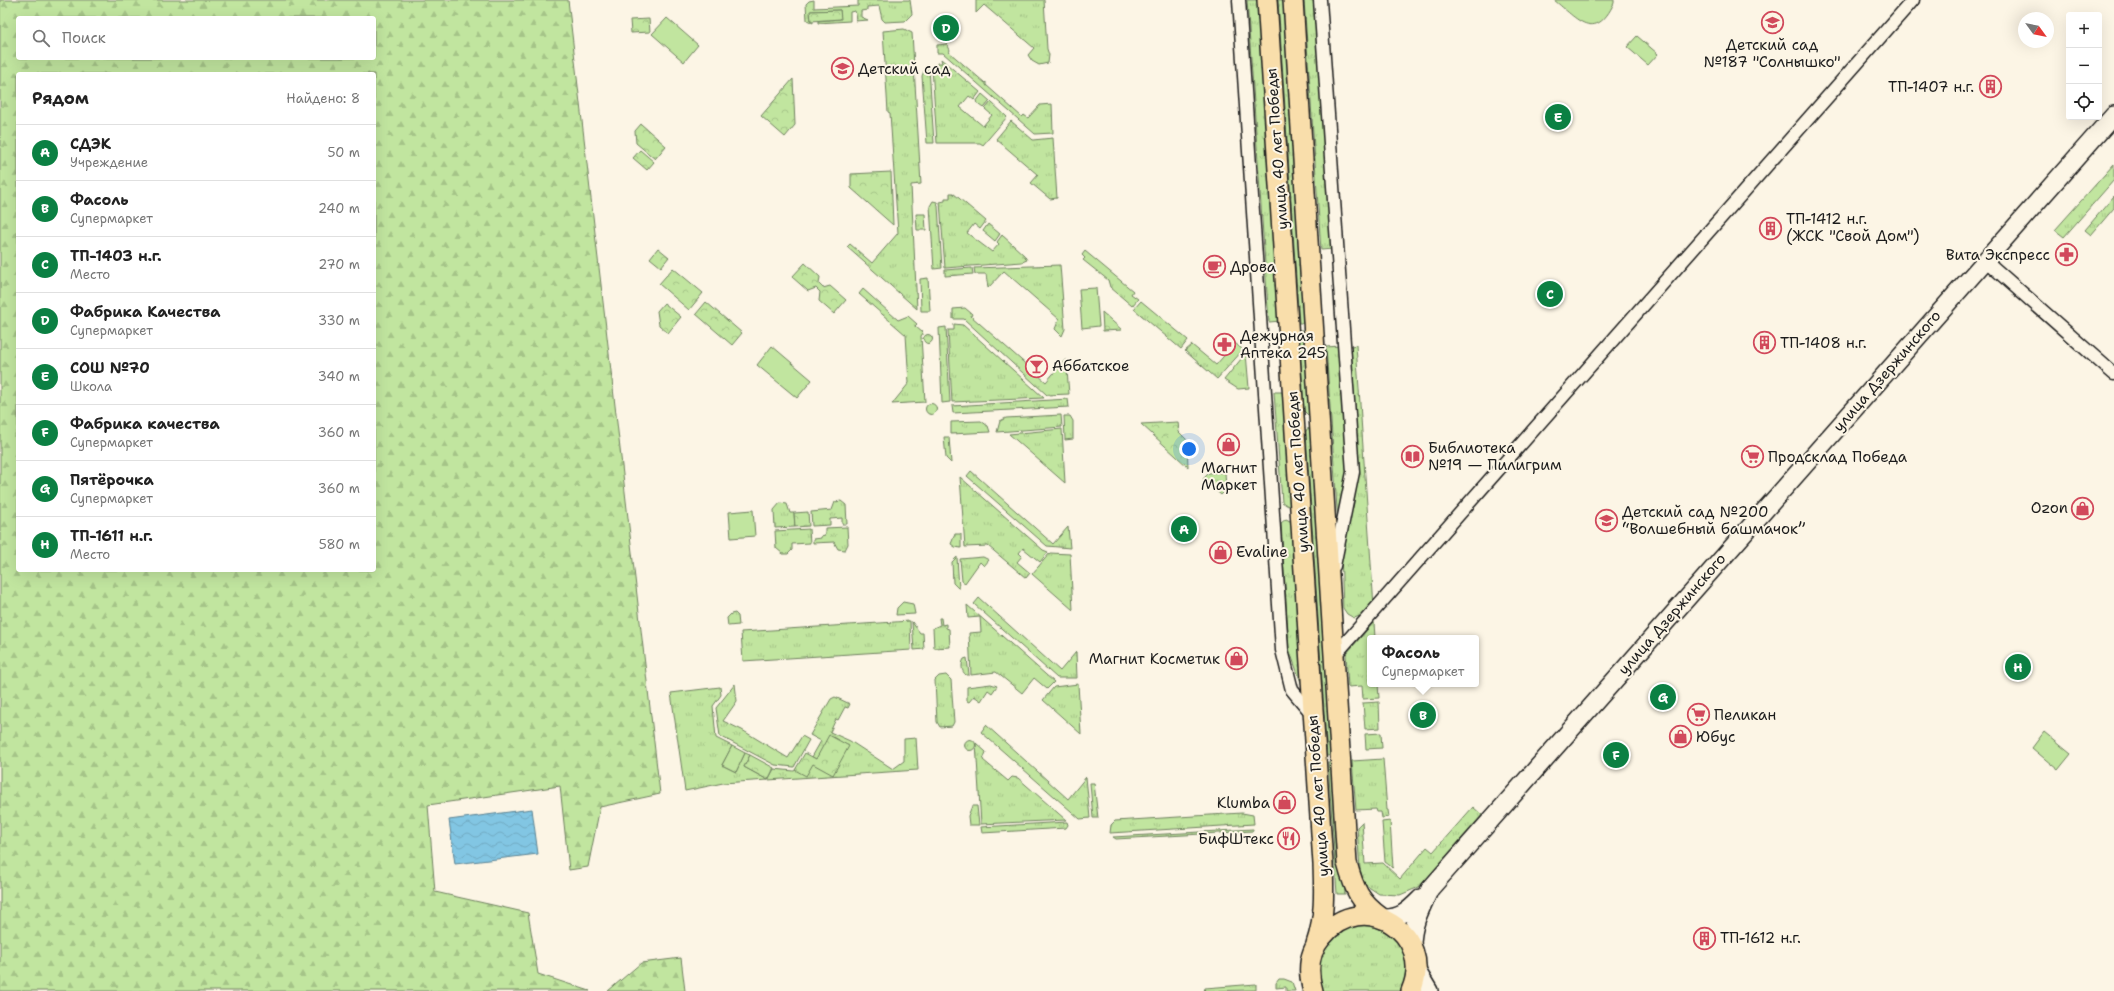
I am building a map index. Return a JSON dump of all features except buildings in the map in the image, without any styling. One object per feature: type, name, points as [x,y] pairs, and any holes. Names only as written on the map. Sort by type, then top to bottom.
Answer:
[{"type":"main road","name":"улица 40 лет Победы","points":[[1267,0],[1324,885],[1321,927],[1309,966],[1310,980],[1313,991]]},
{"type":"main road","name":"улица 40 лет Победы","points":[[1293,0],[1348,863],[1358,895],[1370,910],[1391,923],[1403,933],[1412,946]]},
{"type":"main road","name":"улица Дзержинского","points":[[1412,946],[1412,932],[1417,915],[1430,889],[2114,115]]},
{"type":"main road","points":[[1294,423],[1319,420]]},
{"type":"main road","points":[[1316,944],[1331,925],[1344,918],[1357,915],[1369,915],[1391,919],[1404,915],[1430,889]]},
{"type":"main road","points":[[1411,991],[1417,971],[1416,958],[1412,946]]},
{"type":"main road","points":[[1417,971],[1429,991]]},
{"type":"street","points":[[1239,0],[1282,650],[1292,690],[1313,715]]},
{"type":"street","points":[[1320,0],[1352,472],[1330,587]]},
{"type":"street","points":[[1334,656],[1913,0]]},
{"type":"street","points":[[1985,260],[2114,374]]},
{"type":"green space","points":[[0,0],[568,0],[660,794],[600,807],[588,867],[569,870],[560,786],[428,805],[435,892],[528,913],[538,974],[590,991],[0,991]]},
{"type":"green space","points":[[814,0],[814,8],[858,6],[858,0],[910,0],[912,14],[905,21],[885,22],[882,19],[879,6],[867,7],[867,10],[861,11],[861,17],[868,20],[855,21],[857,19],[855,11],[850,12],[850,21],[818,23],[818,21],[840,19],[840,10],[811,11],[811,21],[813,21],[813,23],[807,20],[806,4],[809,1]]},
{"type":"green space","points":[[976,0],[1044,0],[1047,49],[1049,55],[1048,63],[1039,65],[1032,61],[1028,55],[1034,48],[984,5],[976,13]]},
{"type":"green space","points":[[1247,0],[1259,0],[1281,321],[1269,322]]},
{"type":"green space","points":[[1278,0],[1286,0],[1307,323],[1299,323]]},
{"type":"green space","points":[[1304,0],[1316,0],[1333,249],[1321,250]]},
{"type":"green space","points":[[1554,0],[1614,0],[1614,3],[1607,15],[1600,22],[1593,25],[1586,24],[1578,20]]},
{"type":"green space","points":[[840,10],[841,19],[811,21],[810,11]]},
{"type":"green space","points":[[667,18],[698,45],[684,62],[652,34]]},
{"type":"green space","points":[[649,19],[650,32],[631,33],[630,20]]},
{"type":"green space","points":[[904,29],[912,33],[921,184],[911,185],[917,309],[847,247],[850,244],[872,263],[898,233],[883,31]]},
{"type":"green space","points":[[1637,36],[1658,54],[1648,65],[1627,47]]},
{"type":"green space","points":[[947,44],[950,50],[949,52],[985,83],[986,82],[986,85],[1022,117],[1024,115],[1028,118],[1040,105],[1052,104],[1053,133],[1035,134],[943,53],[937,53],[937,45]]},
{"type":"green space","points":[[941,59],[980,92],[974,100],[969,96],[960,107],[983,126],[992,115],[985,109],[991,102],[1007,117],[983,145],[980,143],[937,143],[932,67],[937,67],[937,63],[942,63]]},
{"type":"green space","points":[[929,68],[934,143],[927,143],[922,76],[924,71]]},
{"type":"green space","points":[[793,79],[795,125],[785,137],[761,116]]},
{"type":"green space","points":[[982,94],[990,101],[984,108],[976,102]]},
{"type":"green space","points":[[1011,121],[1033,140],[1053,138],[1057,198],[1050,199],[1031,183],[1038,175],[996,139]]},
{"type":"green space","points":[[641,124],[666,146],[655,159],[636,143],[635,131]]},
{"type":"green space","points":[[640,150],[654,162],[647,170],[633,158]]},
{"type":"green space","points":[[2114,164],[2114,180],[2064,237],[2055,230]]},
{"type":"green space","points":[[891,172],[893,225],[851,188],[851,174]]},
{"type":"green space","points":[[950,193],[953,193],[986,221],[980,229],[974,224],[967,233],[992,252],[999,244],[997,242],[1002,235],[1024,255],[1027,260],[1022,262],[945,268],[940,202],[945,201],[945,198],[950,198]]},
{"type":"green space","points":[[2114,196],[2114,208],[2091,235],[2085,230]]},
{"type":"green space","points":[[933,201],[937,202],[938,206],[942,268],[934,269],[930,206]]},
{"type":"green space","points":[[916,214],[925,214],[926,230],[917,230]]},
{"type":"green space","points":[[988,224],[1000,234],[995,241],[983,231]]},
{"type":"green space","points":[[658,248],[669,257],[661,267],[650,258]]},
{"type":"green space","points":[[1085,251],[1133,291],[1131,294],[1138,299],[1132,306],[1110,287],[1108,280],[1083,260],[1085,258],[1082,255]]},
{"type":"green space","points":[[805,263],[820,277],[819,284],[823,288],[830,286],[846,300],[834,314],[819,301],[820,292],[816,288],[808,291],[792,277]]},
{"type":"green space","points":[[1060,265],[1065,329],[1062,336],[1055,329],[1059,319],[1004,271],[988,288],[986,274],[975,274],[974,268]]},
{"type":"green space","points":[[673,268],[703,293],[689,310],[659,284]]},
{"type":"green space","points":[[972,268],[973,274],[945,276],[945,270]]},
{"type":"green space","points":[[928,278],[930,311],[921,311],[920,279]]},
{"type":"green space","points":[[1096,288],[1099,326],[1082,328],[1079,289]]},
{"type":"green space","points":[[863,289],[898,320],[908,316],[917,324],[915,326],[923,333],[921,336],[925,402],[892,404],[909,383],[906,335],[859,294]]},
{"type":"green space","points":[[1141,301],[1188,340],[1181,349],[1134,309]]},
{"type":"green space","points":[[706,302],[742,333],[732,345],[696,314]]},
{"type":"green space","points":[[664,303],[681,317],[668,333],[659,325],[657,311]]},
{"type":"green space","points":[[965,308],[972,314],[971,316],[1046,382],[1066,359],[1069,394],[1047,395],[964,319],[953,319],[953,309]]},
{"type":"green space","points":[[1102,312],[1122,330],[1103,331]]},
{"type":"green space","points":[[954,324],[963,325],[1044,398],[952,402],[948,330],[954,330]]},
{"type":"green space","points":[[946,327],[950,402],[942,403],[939,328]]},
{"type":"green space","points":[[1299,331],[1307,331],[1311,415],[1309,416],[1304,411]]},
{"type":"green space","points":[[928,334],[933,339],[928,344],[923,339]]},
{"type":"green space","points":[[1235,343],[1243,350],[1217,379],[1185,351],[1192,345],[1216,365]]},
{"type":"green space","points":[[1356,345],[1374,607],[1366,614],[1354,618],[1347,614],[1343,608],[1341,551],[1359,474],[1351,346]]},
{"type":"green space","points":[[772,346],[812,380],[797,398],[757,365]]},
{"type":"green space","points":[[1340,346],[1348,473],[1338,523],[1326,347]]},
{"type":"green space","points":[[1246,353],[1249,388],[1238,389],[1224,380]]},
{"type":"green space","points":[[1274,392],[1285,392],[1291,503],[1288,506],[1282,502]]},
{"type":"green space","points":[[1068,399],[1069,407],[953,413],[952,406]]},
{"type":"green space","points":[[929,404],[933,404],[935,405],[935,413],[929,414],[926,411],[926,407]]},
{"type":"green space","points":[[1061,415],[1062,427],[997,432],[1000,421],[1006,418]]},
{"type":"green space","points":[[1064,416],[1070,416],[1073,421],[1073,439],[1065,440]]},
{"type":"green space","points":[[981,421],[988,426],[990,432],[951,434],[951,422]]},
{"type":"green space","points":[[1178,422],[1179,432],[1187,440],[1188,467],[1141,424]]},
{"type":"green space","points":[[1311,428],[1334,755],[1327,756],[1306,432],[1307,429]]},
{"type":"green space","points":[[1062,429],[1065,483],[1009,434]]},
{"type":"green space","points":[[944,437],[949,437],[951,463],[946,458]]},
{"type":"green space","points":[[971,471],[1053,544],[1068,527],[1070,548],[1047,546],[967,476]]},
{"type":"green space","points":[[1225,472],[1226,490],[1221,495],[1203,479],[1209,473]]},
{"type":"green space","points":[[960,477],[1043,550],[1048,552],[1040,562],[1023,548],[1019,553],[1022,556],[1017,562],[1030,573],[1026,578],[988,546],[965,547]]},
{"type":"green space","points":[[841,501],[846,505],[847,524],[842,524],[842,518],[830,519],[830,525],[812,526],[811,512],[832,510],[835,502]]},
{"type":"green space","points":[[780,503],[787,504],[790,513],[794,513],[795,527],[775,528],[774,510]]},
{"type":"green space","points":[[753,510],[755,536],[731,538],[729,512]]},
{"type":"green space","points":[[808,512],[809,526],[795,527],[794,513]]},
{"type":"green space","points":[[1286,519],[1292,522],[1303,688],[1289,649],[1281,523]]},
{"type":"green space","points":[[847,527],[848,544],[845,550],[838,549],[834,542],[813,543],[813,539],[821,538],[821,536],[825,535],[825,528]]},
{"type":"green space","points":[[809,529],[810,543],[792,544],[792,550],[788,554],[783,554],[776,548],[775,531]]},
{"type":"green space","points":[[955,534],[961,534],[961,548],[955,547],[951,544]]},
{"type":"green space","points":[[1050,553],[1070,554],[1073,610],[1032,574]]},
{"type":"green space","points":[[957,557],[959,589],[953,583],[952,562]]},
{"type":"green space","points":[[983,557],[989,560],[984,566],[980,562],[965,583],[962,581],[960,559]]},
{"type":"green space","points":[[979,598],[1060,671],[1076,652],[1077,678],[1057,678],[974,604]]},
{"type":"green space","points":[[903,602],[913,604],[915,614],[896,615],[897,608]]},
{"type":"green space","points":[[967,605],[1054,682],[1047,689],[1034,678],[1022,693],[996,672],[971,675],[969,633],[981,632],[980,617],[968,618]]},
{"type":"green space","points":[[735,613],[738,616],[739,625],[728,626],[727,618],[731,614]]},
{"type":"green space","points":[[939,618],[941,618],[942,625],[946,624],[946,628],[949,629],[950,647],[934,648],[933,628],[940,625]]},
{"type":"green space","points":[[910,621],[911,650],[743,661],[741,632]]},
{"type":"green space","points":[[912,622],[920,633],[923,633],[924,649],[914,650]]},
{"type":"green space","points":[[1374,622],[1375,635],[1367,635],[1367,687],[1378,687],[1379,698],[1363,699],[1362,686],[1348,687],[1346,654]]},
{"type":"green space","points":[[967,658],[969,675],[966,675],[963,672],[962,667],[964,659]]},
{"type":"green space","points":[[946,675],[951,680],[954,722],[952,726],[940,727],[937,722],[935,680],[939,676]]},
{"type":"green space","points":[[735,684],[737,701],[723,721],[742,730],[788,758],[802,736],[809,740],[794,767],[775,765],[720,736],[716,708]]},
{"type":"green space","points":[[991,684],[997,686],[992,693],[988,690],[981,701],[974,696],[969,702],[967,701],[967,687]]},
{"type":"green space","points":[[1078,684],[1081,734],[1043,700],[1054,687]]},
{"type":"green space","points":[[720,687],[721,695],[713,706],[716,738],[732,746],[722,765],[736,772],[745,753],[750,755],[744,767],[768,780],[723,783],[685,791],[671,693]]},
{"type":"green space","points":[[835,697],[850,704],[848,708],[845,707],[838,720],[836,719],[830,732],[850,741],[893,769],[904,761],[904,739],[916,738],[918,770],[768,780],[774,769],[794,771],[816,759],[812,757],[821,741],[810,735],[831,699]]},
{"type":"green space","points":[[1379,702],[1380,728],[1365,729],[1363,703]]},
{"type":"green space","points":[[986,725],[1068,799],[1086,777],[1090,818],[1080,819],[981,732]]},
{"type":"green space","points":[[2044,732],[2071,754],[2058,770],[2032,748]]},
{"type":"green space","points":[[1381,733],[1382,748],[1366,749],[1365,734]]},
{"type":"green space","points":[[829,735],[849,746],[833,775],[813,764],[806,776],[795,770],[805,753],[816,759]]},
{"type":"green space","points":[[968,740],[972,740],[974,741],[974,749],[968,750],[965,747],[965,743]]},
{"type":"green space","points":[[976,743],[986,752],[983,760],[1008,781],[1012,777],[1018,778],[1066,820],[981,824]]},
{"type":"green space","points":[[732,746],[745,753],[736,772],[722,765]]},
{"type":"green space","points":[[750,755],[774,768],[768,780],[744,767]]},
{"type":"green space","points":[[1383,759],[1387,810],[1389,817],[1382,818],[1381,812],[1377,812],[1376,809],[1356,810],[1352,761]]},
{"type":"green space","points":[[1328,762],[1335,762],[1345,894],[1337,894]]},
{"type":"green space","points":[[1090,783],[1094,783],[1098,818],[1093,818]]},
{"type":"green space","points":[[972,806],[977,806],[979,825],[969,825],[968,816]]},
{"type":"green space","points":[[1473,807],[1482,815],[1419,887],[1400,895],[1379,894],[1364,884],[1360,869],[1357,827],[1362,822],[1365,864],[1383,863],[1400,879],[1427,847],[1433,852]]},
{"type":"green space","points":[[1242,813],[1253,815],[1254,824],[1110,833],[1111,825],[1115,821]]},
{"type":"green space","points":[[1390,821],[1393,868],[1385,862],[1382,822]]},
{"type":"green space","points":[[1067,822],[1068,825],[1066,828],[982,833],[981,827]]},
{"type":"green space","points":[[1253,829],[1253,831],[1116,839],[1113,837]]},
{"type":"green space","points":[[1357,924],[1382,930],[1400,945],[1406,966],[1405,978],[1400,991],[1323,991],[1318,977],[1318,962],[1331,936]]},
{"type":"green space","points":[[681,958],[685,991],[608,991],[641,963]]},
{"type":"green space","points":[[1279,979],[1292,982],[1295,991],[1286,991],[1286,987],[1276,988],[1276,983]]},
{"type":"green space","points":[[1256,984],[1256,990],[1204,991],[1205,988]]},
{"type":"water","points":[[532,809],[538,854],[455,864],[449,820]]},
{"type":"place","name":"Детский сад №187 \"Солнышко\"","points":[[1772,22]]},
{"type":"place","name":"Фабрика Качества","points":[[946,28]]},
{"type":"place","name":"Детский сад","points":[[842,69]]},
{"type":"place","name":"ТП-1407 н.г.","points":[[1990,87]]},
{"type":"place","name":"СОШ №70","points":[[1558,117]]},
{"type":"place","name":"ТП-1412 н.г. (ЖСК \"Свой Дом\")","points":[[1770,228]]},
{"type":"place","name":"Вита Экспресс","points":[[2066,255]]},
{"type":"place","name":"Дрова","points":[[1214,267]]},
{"type":"place","name":"ТП-1403 н.г.","points":[[1550,294]]},
{"type":"place","name":"ТП-1408 н.г.","points":[[1764,343]]},
{"type":"place","name":"Дежурная Аптека 245","points":[[1224,345]]},
{"type":"place","name":"Аббатское","points":[[1037,366]]},
{"type":"place","name":"Магнит Маркет","points":[[1229,445]]},
{"type":"place","name":"Библиотека №19 — Пилигрим","points":[[1412,457]]},
{"type":"place","name":"Продсклад Победа","points":[[1752,457]]},
{"type":"place","name":"Ozon","points":[[2083,508]]},
{"type":"place","name":"Детский сад №200 “Волшебный башмачок”","points":[[1607,521]]},
{"type":"place","name":"СДЭК","points":[[1184,529]]},
{"type":"place","name":"Evaline","points":[[1221,552]]},
{"type":"place","name":"Магнит Косметик","points":[[1236,659]]},
{"type":"place","name":"ТП-1611 н.г.","points":[[2018,667]]},
{"type":"place","name":"Пятёрочка","points":[[1663,697]]},
{"type":"place","name":"Фасоль","points":[[1423,715]]},
{"type":"place","name":"Пеликан","points":[[1698,715]]},
{"type":"place","name":"Юбус","points":[[1681,737]]},
{"type":"place","name":"Фабрика качества","points":[[1616,755]]},
{"type":"place","name":"Klumba","points":[[1285,803]]},
{"type":"place","name":"БифШтекс","points":[[1289,839]]},
{"type":"place","name":"ТП-1612 н.г.","points":[[1704,938]]}]
